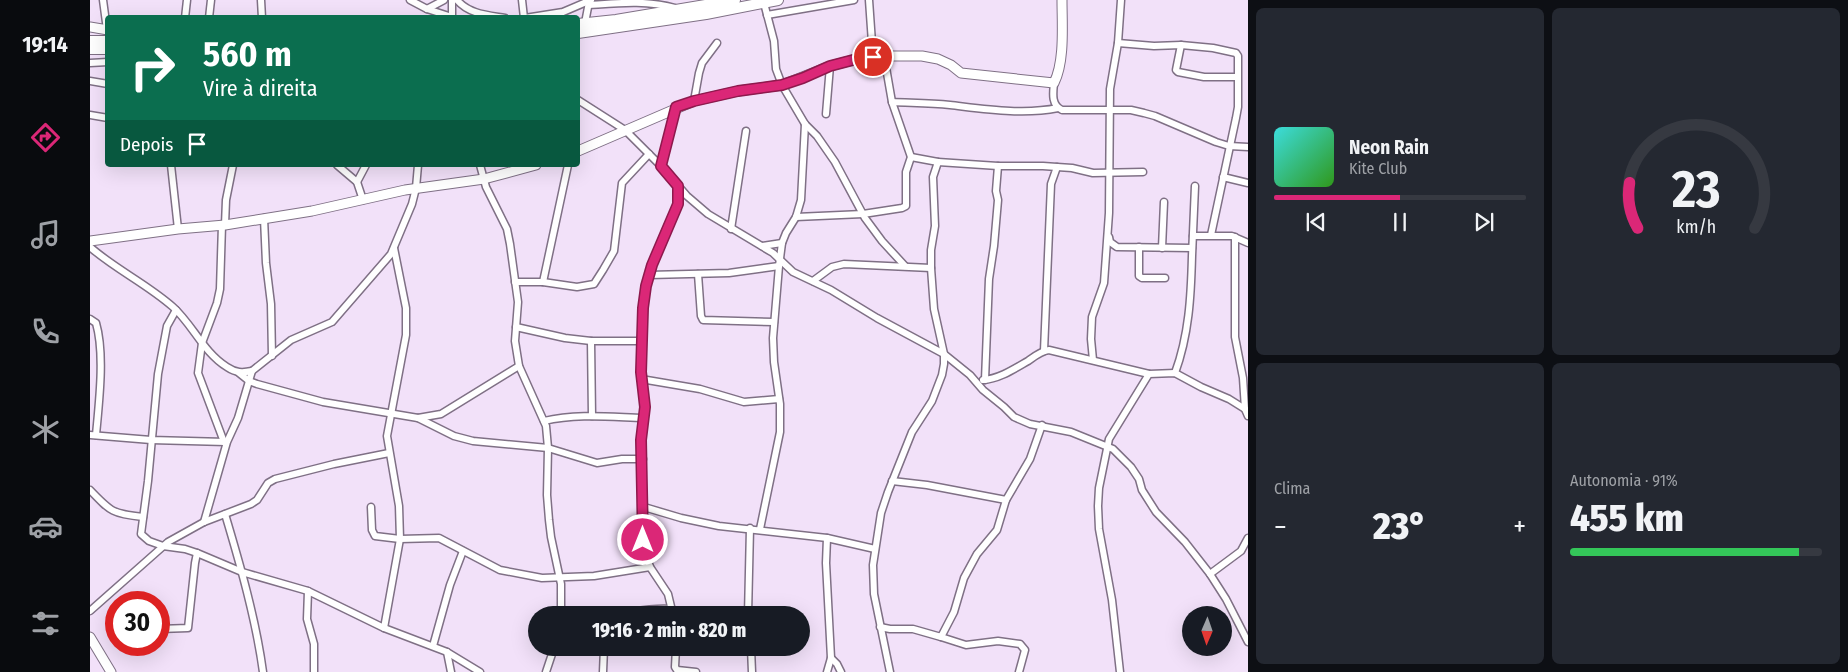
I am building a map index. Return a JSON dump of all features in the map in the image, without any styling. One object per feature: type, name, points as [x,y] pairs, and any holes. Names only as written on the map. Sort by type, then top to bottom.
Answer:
[{"type":"main road","points":[[581,24],[735,0]]},
{"type":"main road","points":[[580,33],[778,0]]},
{"type":"main road","points":[[90,41],[105,41]]},
{"type":"main road","points":[[90,49],[105,49]]},
{"type":"street","points":[[103,0],[105,15]]},
{"type":"street","points":[[185,15],[187,0]]},
{"type":"street","points":[[209,15],[211,0]]},
{"type":"street","points":[[261,0],[262,15]]},
{"type":"street","points":[[410,0],[427,9],[446,15]]},
{"type":"street","points":[[427,9],[444,0]]},
{"type":"street","points":[[452,0],[452,15]]},
{"type":"street","points":[[457,0],[466,8],[481,15]]},
{"type":"street","points":[[522,0],[524,15]]},
{"type":"street","points":[[767,15],[854,0]]},
{"type":"street","points":[[869,0],[873,57]]},
{"type":"street","points":[[1058,108],[1054,102],[1054,83],[1061,50],[1062,0]]},
{"type":"street","points":[[1093,360],[1092,318],[1104,284],[1108,234],[1110,88],[1118,43],[1120,0]]},
{"type":"street","points":[[581,24],[589,2]]},
{"type":"street","points":[[544,15],[563,12],[589,2],[647,2],[679,9]]},
{"type":"street","points":[[764,3],[774,41],[776,70],[782,85],[805,124],[835,162],[862,214],[882,241],[905,266]]},
{"type":"street","points":[[90,27],[105,30]]},
{"type":"street","points":[[694,101],[702,63],[717,43]]},
{"type":"street","points":[[1118,43],[1213,48],[1236,53],[1238,56],[1238,106],[1210,235]]},
{"type":"street","points":[[1181,45],[1176,70],[1178,72],[1204,77],[1238,78]]},
{"type":"street","points":[[796,217],[862,214],[906,206],[906,172],[911,157],[892,102],[884,56]]},
{"type":"street","points":[[580,150],[676,107],[694,101],[738,91],[782,85],[830,66],[873,57],[922,56],[938,59],[951,65],[961,73],[1054,83]]},
{"type":"street","points":[[90,63],[105,62]]},
{"type":"street","points":[[826,114],[830,66]]},
{"type":"street","points":[[90,81],[105,84]]},
{"type":"street","points":[[580,101],[625,130],[661,166],[687,196],[708,214],[773,253],[780,263],[794,272],[944,354],[974,379],[983,390],[1014,418],[1030,424],[1072,432],[1108,446],[1131,467],[1139,479],[1142,490],[1156,512],[1185,542],[1210,574],[1226,599],[1248,642]]},
{"type":"street","points":[[892,102],[943,104],[990,110],[1047,110],[1058,108],[1069,111],[1131,110],[1155,116],[1216,142],[1229,146],[1248,147]]},
{"type":"street","points":[[661,166],[676,107]]},
{"type":"street","points":[[90,115],[105,118]]},
{"type":"street","points":[[760,530],[780,432],[779,399],[774,362],[774,322],[782,243],[796,217],[801,200],[805,124]]},
{"type":"street","points":[[731,229],[746,131]]},
{"type":"street","points":[[515,282],[543,282],[577,287],[590,285],[597,280],[614,251],[622,184],[649,154]]},
{"type":"street","points":[[911,157],[938,162],[1072,168],[1093,173],[1143,172]]},
{"type":"street","points":[[890,672],[880,627],[873,577],[875,549],[881,513],[892,481],[912,432],[932,401],[942,375],[944,354],[934,309],[931,268],[931,250],[935,226],[933,177],[938,162]]},
{"type":"street","points":[[985,380],[989,279],[998,200],[996,191],[998,166]]},
{"type":"street","points":[[1043,166],[1048,172],[1051,184],[1044,351]]},
{"type":"street","points":[[171,167],[178,229]]},
{"type":"street","points":[[225,442],[198,373],[202,343],[217,303],[220,289],[223,225],[233,167]]},
{"type":"street","points":[[339,167],[357,182],[363,200]]},
{"type":"street","points":[[357,182],[365,167]]},
{"type":"street","points":[[239,373],[252,371],[291,340],[332,322],[391,254],[412,204],[418,167]]},
{"type":"street","points":[[481,167],[506,229],[518,302],[515,341],[519,366],[544,421],[548,448],[547,495],[550,537],[560,578],[562,606]]},
{"type":"street","points":[[90,241],[223,225],[312,211],[416,188],[484,179],[529,167]]},
{"type":"street","points":[[543,282],[568,167]]},
{"type":"street","points":[[1051,184],[1057,167]]},
{"type":"street","points":[[1223,177],[1248,182]]},
{"type":"street","points":[[671,606],[668,594],[650,567],[644,550],[641,440],[644,418],[641,341],[643,308],[649,275],[678,204],[678,186]]},
{"type":"street","points":[[1175,373],[1188,329],[1195,186]]},
{"type":"street","points":[[678,204],[687,196]]},
{"type":"street","points":[[1162,248],[1164,202]]},
{"type":"street","points":[[264,218],[266,263],[271,304],[272,356]]},
{"type":"street","points":[[1108,234],[1110,242],[1118,247],[1192,248]]},
{"type":"street","points":[[1193,236],[1235,237],[1248,243]]},
{"type":"street","points":[[1235,237],[1235,337],[1243,378],[1245,409],[1248,416]]},
{"type":"street","points":[[762,246],[782,243]]},
{"type":"street","points":[[90,246],[107,260],[150,287],[176,310],[218,361],[239,373],[249,382],[323,402],[418,418],[454,436],[473,441],[548,448],[596,462],[622,458],[642,459]]},
{"type":"street","points":[[384,628],[400,539],[399,506],[389,453],[388,436],[406,335],[406,308],[394,247]]},
{"type":"street","points":[[1139,247],[1139,276],[1142,278],[1165,278]]},
{"type":"street","points":[[649,275],[729,273],[780,263]]},
{"type":"street","points":[[813,281],[832,267],[844,264],[931,268]]},
{"type":"street","points":[[652,265],[660,274]]},
{"type":"street","points":[[698,274],[701,316],[703,320],[774,322]]},
{"type":"street","points":[[176,310],[167,326],[162,347],[141,534],[149,541],[163,546],[198,553],[242,572],[308,592],[384,628],[447,652],[480,672]]},
{"type":"street","points":[[90,319],[96,323],[98,333],[100,381],[93,435],[151,440],[225,442]]},
{"type":"street","points":[[516,327],[565,338],[591,341],[641,341]]},
{"type":"street","points":[[591,341],[592,416]]},
{"type":"street","points":[[974,379],[985,380],[1005,374],[1044,351],[1049,350],[1149,374],[1175,373],[1229,399],[1245,409]]},
{"type":"street","points":[[418,418],[441,414],[447,411],[519,366]]},
{"type":"street","points":[[204,522],[225,442],[238,418],[252,371]]},
{"type":"street","points":[[1120,672],[1113,609],[1099,529],[1099,488],[1109,439],[1149,374]]},
{"type":"street","points":[[641,379],[700,389],[744,402],[779,399]]},
{"type":"street","points":[[544,421],[562,417],[592,416],[644,418]]},
{"type":"street","points":[[941,637],[954,612],[964,578],[977,554],[997,530],[1006,500],[1030,459],[1042,425]]},
{"type":"street","points":[[90,611],[163,546],[204,522],[251,504],[257,500],[268,483],[334,464],[389,453]]},
{"type":"street","points":[[892,481],[934,486],[1006,500]]},
{"type":"street","points":[[90,490],[113,512],[120,515],[143,517]]},
{"type":"street","points":[[644,507],[681,518],[719,526],[827,538],[875,549]]},
{"type":"street","points":[[371,508],[372,534],[378,537],[400,539],[434,537],[506,572],[542,578],[560,578],[612,574],[650,567]]},
{"type":"street","points":[[225,514],[242,572],[263,672]]},
{"type":"street","points":[[748,606],[750,528]]},
{"type":"street","points":[[827,538],[826,563],[831,658],[827,672]]},
{"type":"street","points":[[1210,574],[1241,551],[1248,538]]},
{"type":"street","points":[[433,646],[450,585],[463,551]]},
{"type":"street","points":[[170,629],[188,628],[195,563],[198,553]]},
{"type":"street","points":[[308,592],[307,619],[314,644],[314,672]]},
{"type":"street","points":[[880,627],[913,629],[966,645],[998,641],[1020,644],[1025,650],[1019,672]]},
{"type":"street","points":[[90,637],[111,672]]},
{"type":"street","points":[[447,652],[451,672]]},
{"type":"street","points":[[546,672],[551,656]]},
{"type":"street","points":[[603,672],[604,656]]},
{"type":"street","points":[[676,656],[675,667],[677,670],[696,672]]},
{"type":"street","points":[[751,656],[752,672]]},
{"type":"street","points":[[831,658],[841,672]]},
{"type":"route","points":[[643,540],[644,507],[641,440],[645,407],[641,372],[642,318],[646,286],[652,265],[678,204],[678,186],[661,166],[676,107],[738,91],[782,85],[830,66],[873,57]]}]
